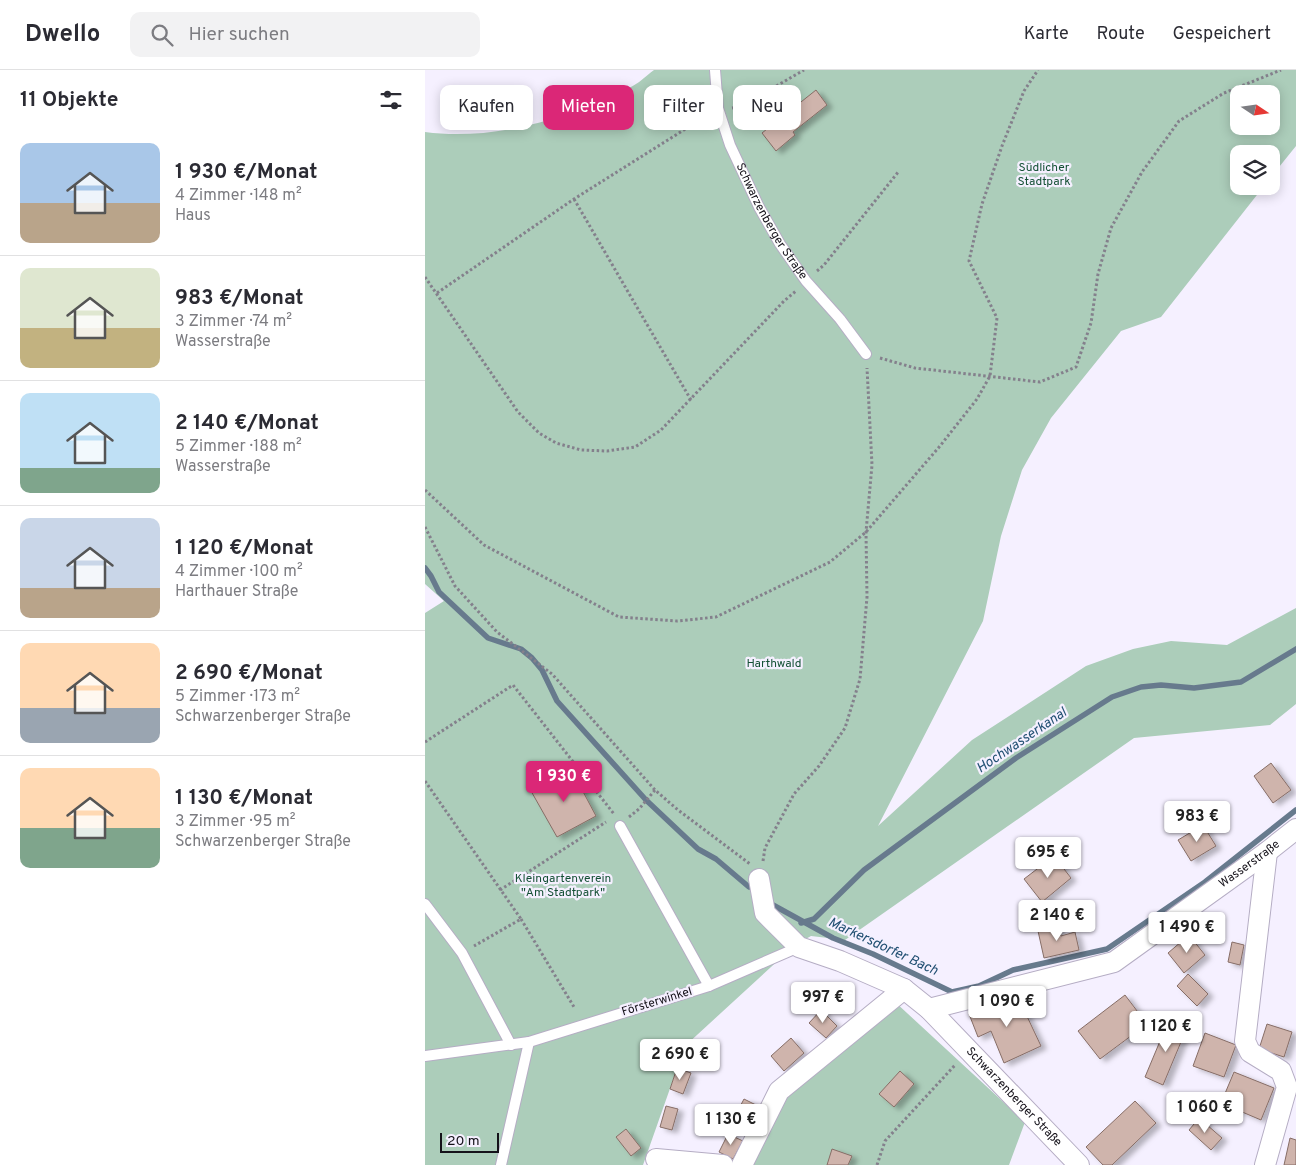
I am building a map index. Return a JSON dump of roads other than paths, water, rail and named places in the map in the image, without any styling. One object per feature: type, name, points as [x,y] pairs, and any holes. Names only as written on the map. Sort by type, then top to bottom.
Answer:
[{"type":"street","name":"Wasserstraße","points":[[929,1009],[1114,962],[1296,829]]},
{"type":"street","points":[[1265,1165],[1287,1087],[1281,1071],[1250,1052],[1245,1041],[1267,852]]},
{"type":"street","name":"Schwarzenberger Straße","points":[[760,875],[765,913],[799,947],[839,961],[904,988],[929,1009],[1079,1165]]},
{"type":"street","points":[[742,1165],[779,1091],[904,988]]},
{"type":"street","points":[[656,1159],[723,1165]]},
{"type":"lane","name":"Schwarzenberger Straße","points":[[715,70],[718,108],[730,145],[759,207],[780,244],[806,281],[840,319],[866,354]]},
{"type":"lane","points":[[620,826],[709,986]]},
{"type":"lane","points":[[425,904],[463,953],[511,1045]]},
{"type":"lane","name":"Försterwinkel","points":[[425,1056],[529,1042],[709,986],[799,947]]},
{"type":"lane","points":[[501,1165],[529,1042]]},
{"type":"waterway","name":"Markersdorfer Bach","points":[[425,568],[439,592],[488,638],[521,649],[532,658],[542,670],[557,701],[646,800],[698,849],[716,859],[749,887]]},
{"type":"waterway","name":"Hochwasserkanal","points":[[801,923],[814,919],[864,870],[1016,758],[1112,697],[1141,687],[1161,685],[1194,688],[1241,682],[1296,649]]},
{"type":"waterway","name":"Markersdorfer Bach","points":[[773,905],[833,938],[873,954],[952,992],[979,986],[1013,970],[1107,949],[1205,882],[1296,810]]},
{"type":"park label","name":"Südlicher Stadtpark","points":[[1044,175]]},
{"type":"park label","name":"Harthwald","points":[[774,664]]},
{"type":"park label","name":"Kleingartenverein \"Am Stadtpark\"","points":[[563,886]]}]
